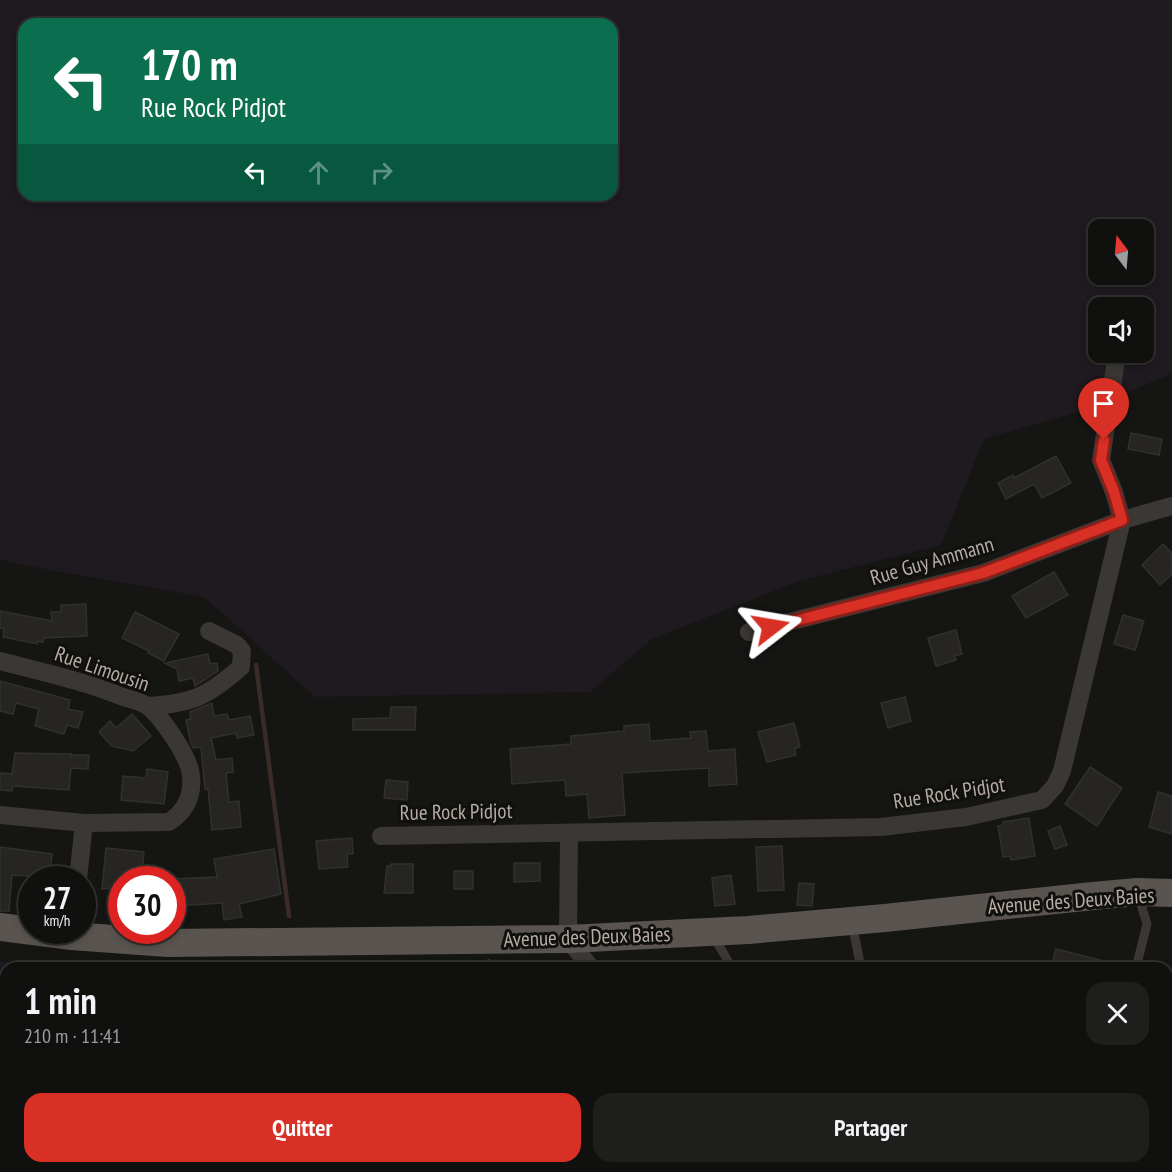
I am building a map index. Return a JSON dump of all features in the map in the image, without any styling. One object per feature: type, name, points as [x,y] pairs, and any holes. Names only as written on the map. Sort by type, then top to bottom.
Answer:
[{"type":"main road","name":"Avenue des Deux Baies","points":[[96,936],[168,943],[568,939],[712,932],[852,921],[1137,892],[1172,893]]},
{"type":"main road","name":"Avenue des Deux Baies","points":[[0,927],[18,928]]},
{"type":"street","name":"Rue Rock Pidjot","points":[[381,836],[881,827],[966,817],[1042,800],[1054,786],[1062,771],[1122,520],[1101,460],[1116,363]]},
{"type":"street","points":[[1122,520],[1172,506]]},
{"type":"street","name":"Rue Guy Ammann","points":[[749,633],[983,573],[1122,520]]},
{"type":"street","points":[[148,706],[176,704],[195,699],[214,689],[241,667],[242,651],[237,645],[209,631]]},
{"type":"street","name":"Rue Limousin","points":[[0,661],[90,684],[148,706],[181,748],[190,766],[192,785],[189,802],[180,815],[169,822],[84,823],[0,815]]},
{"type":"street","points":[[79,866],[84,823]]},
{"type":"street","points":[[569,833],[568,939],[586,962]]},
{"type":"lane","points":[[1137,892],[1147,924],[1138,962]]},
{"type":"lane","points":[[852,921],[860,962]]},
{"type":"lane","points":[[712,932],[729,962]]},
{"type":"shaded area","points":[[0,0],[1172,0],[1172,374],[1085,410],[984,439],[941,545],[799,581],[652,639],[590,692],[315,697],[204,597],[0,559]]},
{"type":"shaded area","points":[[516,960],[521,962],[388,962]]},
{"type":"building","points":[[1131,433],[1162,439],[1159,455],[1128,449]]},
{"type":"building","points":[[1056,456],[1071,483],[1042,498],[1034,484],[1006,499],[998,483],[1013,475],[1014,478]]},
{"type":"building","points":[[1163,544],[1172,553],[1172,574],[1160,585],[1142,565]]},
{"type":"building","points":[[1054,572],[1068,595],[1026,618],[1012,596]]},
{"type":"building","points":[[86,604],[87,636],[44,638],[43,642],[38,641],[37,644],[3,637],[4,629],[0,628],[0,611],[52,621],[51,612],[61,612],[61,605]]},
{"type":"building","points":[[135,612],[179,634],[164,661],[122,638]]},
{"type":"building","points":[[1123,615],[1144,621],[1135,650],[1114,644]]},
{"type":"building","points":[[956,630],[962,654],[954,656],[956,660],[936,666],[928,638]]},
{"type":"building","points":[[208,654],[210,664],[217,663],[218,671],[195,686],[193,678],[179,681],[177,669],[165,663]]},
{"type":"building","points":[[0,681],[70,700],[68,709],[83,712],[78,728],[67,725],[64,734],[35,726],[39,709],[16,703],[13,714],[0,711]]},
{"type":"building","points":[[905,697],[911,721],[888,728],[881,703]]},
{"type":"building","points":[[212,703],[214,716],[227,714],[229,720],[250,716],[254,735],[237,738],[236,733],[211,738],[216,760],[232,758],[233,772],[226,773],[229,802],[239,801],[241,827],[212,830],[201,747],[193,748],[191,744],[186,720],[191,719],[190,712]]},
{"type":"building","points":[[391,707],[416,707],[415,730],[353,730],[353,719],[390,718]]},
{"type":"building","points":[[132,714],[151,736],[133,751],[112,746],[99,732],[110,721],[116,728]]},
{"type":"building","points":[[794,723],[800,747],[795,748],[796,755],[767,762],[758,732]]},
{"type":"building","points":[[649,724],[650,741],[691,738],[690,732],[706,731],[708,751],[735,749],[737,784],[709,786],[709,768],[622,773],[625,815],[589,818],[587,794],[566,796],[565,780],[512,784],[510,749],[571,744],[571,736],[624,731],[624,726]]},
{"type":"building","points":[[15,753],[71,754],[71,757],[89,755],[88,769],[71,768],[69,790],[13,786],[12,791],[0,790],[0,773],[12,774]]},
{"type":"building","points":[[1090,767],[1122,788],[1097,826],[1065,804]]},
{"type":"building","points":[[147,769],[168,772],[164,804],[121,800],[123,776],[146,778]]},
{"type":"building","points":[[386,780],[408,782],[407,800],[384,798]]},
{"type":"building","points":[[1158,792],[1172,796],[1172,834],[1149,827]]},
{"type":"building","points":[[1029,818],[1035,856],[1011,860],[1010,856],[1003,857],[998,826],[1003,825],[1003,822]]},
{"type":"building","points":[[1060,826],[1067,845],[1055,849],[1048,831]]},
{"type":"building","points":[[352,838],[353,854],[347,854],[348,867],[319,869],[316,841]]},
{"type":"building","points":[[782,846],[784,890],[758,891],[756,847]]},
{"type":"building","points":[[0,847],[52,854],[51,866],[18,866],[18,875],[12,875],[9,911],[0,911]]},
{"type":"building","points":[[106,848],[144,852],[143,866],[108,866],[108,888],[102,889]]},
{"type":"building","points":[[274,849],[281,894],[239,904],[242,917],[224,920],[222,903],[186,905],[186,878],[217,877],[214,859]]},
{"type":"building","points":[[514,863],[540,863],[540,881],[514,882]]},
{"type":"building","points":[[413,864],[413,893],[384,893],[387,866]]},
{"type":"building","points":[[454,871],[473,871],[473,889],[454,889]]},
{"type":"building","points":[[731,875],[735,904],[715,906],[712,878]]},
{"type":"building","points":[[799,883],[814,884],[812,906],[797,905]]},
{"type":"building","points":[[1056,949],[1108,962],[1053,962]]},
{"type":"waterway","points":[[256,665],[289,916]]},
{"type":"route","points":[[771,627],[983,573],[1122,520],[1101,460],[1104,440]]}]
